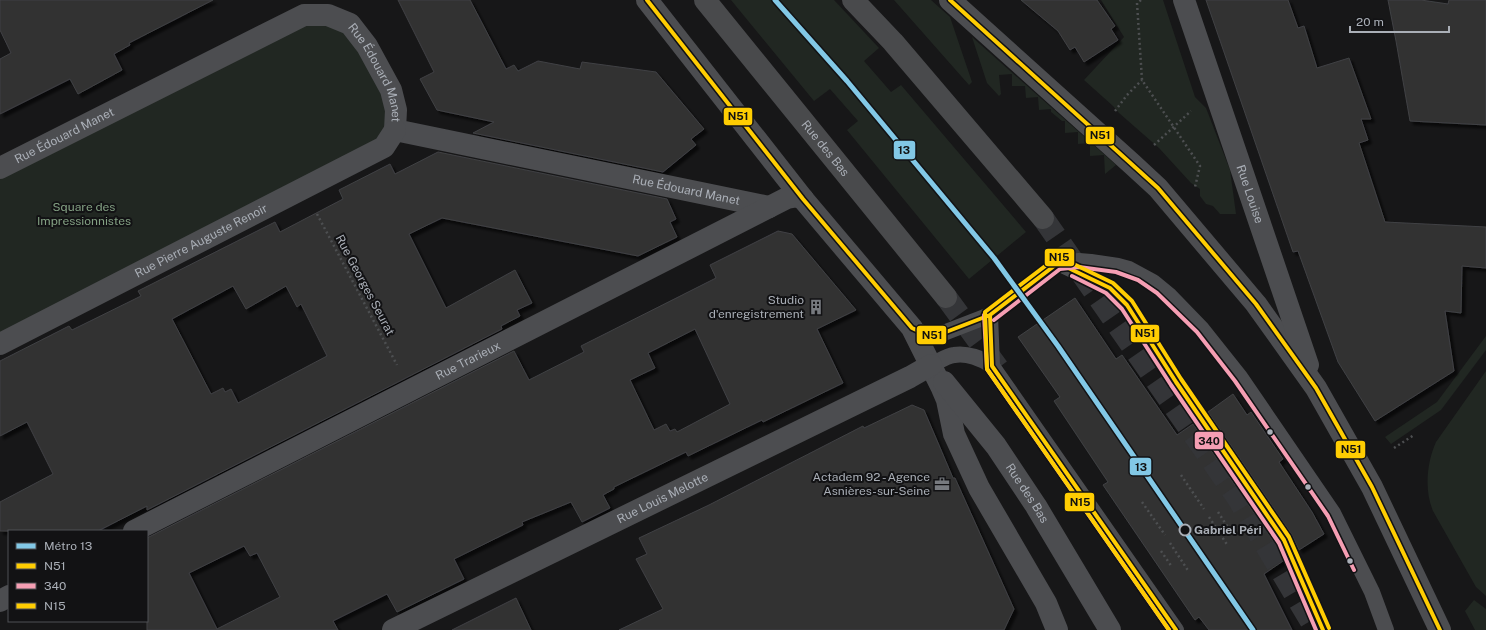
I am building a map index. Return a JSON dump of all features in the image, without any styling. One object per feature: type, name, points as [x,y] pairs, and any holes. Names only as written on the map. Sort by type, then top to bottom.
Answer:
[{"type":"main road","name":"Rue des Bas","points":[[705,0],[946,297]]},
{"type":"main road","points":[[853,0],[893,42],[1043,218]]},
{"type":"street","name":"Rue des Bas","points":[[647,0],[803,199],[912,328],[947,400],[954,434],[979,488],[1046,603],[1057,630]]},
{"type":"street","points":[[950,0],[1158,188],[1256,304],[1316,388],[1372,487],[1440,630]]},
{"type":"street","name":"Rue Louise","points":[[1184,0],[1316,388]]},
{"type":"street","name":"Rue Édouard Manet","points":[[0,168],[304,15],[328,15],[350,24],[367,46],[391,90],[396,110],[395,130],[769,207]]},
{"type":"street","name":"Rue Pierre Auguste Renoir","points":[[0,344],[384,147],[395,130]]},
{"type":"street","name":"Rue Trarieux","points":[[136,530],[790,196],[798,196],[803,199]]},
{"type":"street","name":"Rue des Bas","points":[[931,365],[996,446],[1036,506],[1110,630]]},
{"type":"street","name":"Rue Louis Melotte","points":[[393,630],[904,380],[931,365]]},
{"type":"lane","points":[[912,328],[925,334],[932,335],[946,332],[990,315],[1058,263],[1079,261],[1091,262],[1129,269],[1141,275],[1161,288],[1201,328],[1240,377],[1333,513],[1372,592],[1386,630]]},
{"type":"lane","points":[[1058,263],[1110,288],[1127,305],[1176,382],[1284,540],[1323,630]]},
{"type":"lane","points":[[990,315],[992,366]]},
{"type":"lane","points":[[931,365],[954,355],[980,358],[992,366],[1176,630]]},
{"type":"path","points":[[1141,0],[1137,1],[1142,80],[1200,166],[1194,194]]},
{"type":"path","points":[[1113,113],[1127,95],[1142,80]]},
{"type":"path","points":[[1151,148],[1200,103],[1217,98]]},
{"type":"path","name":"Rue Georges Seurat","points":[[304,188],[410,390]]},
{"type":"path","points":[[1394,448],[1414,436]]},
{"type":"path","points":[[1181,475],[1204,509]]},
{"type":"path","points":[[1142,502],[1165,535]]},
{"type":"path","points":[[1218,512],[1229,529]]},
{"type":"path","points":[[1209,517],[1228,546]]},
{"type":"path","points":[[1170,543],[1189,572]]},
{"type":"path","points":[[1161,551],[1172,567]]},
{"type":"green space","points":[[731,0],[834,0],[879,48],[864,61],[891,92],[901,85],[1026,232],[969,279],[847,130],[858,121],[830,89],[814,101]]},
{"type":"green space","points":[[894,0],[931,0],[950,17],[972,82],[969,85]]},
{"type":"green space","points":[[1101,0],[1163,0],[1195,97],[1206,108],[1230,170],[1236,214],[1220,214],[1213,206],[1206,204],[1200,196],[1200,189],[1191,183],[1159,148],[1084,80],[1124,37]]},
{"type":"green space","name":"Square des Impressionnistes","points":[[328,15],[367,46],[395,130],[0,344],[0,168]]},
{"type":"green space","points":[[972,37],[1116,165],[1105,174],[1104,155],[1090,156],[1090,143],[1078,144],[1078,132],[1065,133],[1065,121],[1062,121],[1051,112],[1051,109],[1039,110],[1038,97],[1026,98],[1025,86],[1012,86],[1012,74],[999,75],[1001,94],[999,96],[987,83]]},
{"type":"green space","points":[[1486,336],[1486,350],[1441,410],[1391,444],[1385,437],[1437,402]]},
{"type":"green space","points":[[1486,371],[1486,596],[1476,587],[1433,511],[1428,494],[1428,476],[1430,458],[1436,442]]},
{"type":"green space","points":[[1474,600],[1486,609],[1486,630],[1475,630],[1465,611]]},
{"type":"building","points":[[0,0],[213,0],[129,43],[130,45],[114,54],[122,70],[78,94],[70,79],[0,114],[0,59],[11,53],[0,30]]},
{"type":"building","points":[[398,0],[470,0],[506,69],[514,65],[518,71],[538,61],[580,69],[582,62],[656,72],[704,129],[691,139],[696,145],[663,172],[473,133],[494,122],[437,110],[420,79],[434,72]]},
{"type":"building","points":[[1021,0],[1097,0],[1115,26],[1111,29],[1118,40],[1084,62],[1075,47],[1070,50],[1058,31]]},
{"type":"building","points":[[1206,0],[1288,0],[1298,28],[1304,26],[1317,68],[1349,58],[1371,119],[1361,119],[1368,140],[1359,143],[1385,222],[1486,227],[1486,268],[1462,266],[1461,313],[1445,311],[1454,371],[1375,421],[1338,362],[1298,251],[1293,252]]},
{"type":"building","points":[[1388,0],[1421,0],[1448,4],[1449,0],[1486,0],[1486,125],[1410,121]]},
{"type":"building","points":[[438,152],[667,199],[676,219],[670,222],[677,237],[638,256],[442,218],[409,234],[446,308],[515,270],[532,303],[517,310],[520,316],[501,326],[502,329],[147,510],[147,506],[100,530],[0,531],[0,502],[53,474],[27,422],[0,436],[0,361],[69,326],[72,330],[141,296],[138,291],[275,222],[280,232],[343,199],[339,190],[390,164],[395,174]],"holes":[[[233,286],[246,309],[286,286],[297,307],[301,304],[327,356],[238,403],[231,389],[225,392],[223,388],[211,394],[172,319]]]},
{"type":"building","points":[[778,231],[792,234],[856,310],[817,329],[843,383],[763,422],[762,420],[688,456],[686,452],[614,487],[614,489],[603,495],[610,508],[582,522],[571,502],[522,522],[523,525],[454,559],[464,579],[397,612],[387,594],[333,621],[338,630],[147,630],[148,537],[514,351],[529,380],[584,352],[581,346],[716,278],[710,265]],"holes":[[[695,329],[730,404],[677,432],[675,429],[670,431],[666,424],[654,430],[630,380],[655,368],[648,353]],[[244,546],[250,556],[257,553],[280,597],[217,629],[189,573]]]},
{"type":"building","points":[[1075,298],[1116,359],[1122,355],[1177,435],[1193,424],[1276,545],[1283,561],[1264,574],[1292,630],[1209,630],[1199,617],[1195,620],[1103,485],[1108,482],[1054,401],[1060,397],[1018,337]]},
{"type":"building","points":[[1233,394],[1247,415],[1251,412],[1283,459],[1279,462],[1312,512],[1324,534],[1299,550],[1292,535],[1208,412]]},
{"type":"building","points":[[912,405],[924,410],[953,478],[955,478],[1014,609],[1004,630],[619,630],[663,609],[636,559],[647,554],[639,538],[709,505],[863,426],[864,428]]},
{"type":"building","points":[[516,598],[531,630],[452,630]]},
{"type":"tunnel","points":[[1043,218],[1237,497],[1316,630]]},
{"type":"tunnel","points":[[946,297],[1001,372]]},
{"type":"metro line","name":"13","points":[[775,0],[847,81],[994,258],[1058,346],[1253,630]]},
{"type":"transit line","name":"N51","points":[[647,0],[803,199],[912,328],[925,334],[932,335],[946,332],[990,315],[1058,263]]},
{"type":"transit line","name":"N51","points":[[950,0],[1158,188],[1256,304],[1316,388],[1372,487],[1440,630]]},
{"type":"transit line","name":"N15","points":[[1169,630],[987,369],[985,312],[1057,257],[1113,283],[1132,301],[1181,379],[1289,537],[1329,628]]},
{"type":"transit line","name":"N51","points":[[1058,263],[1110,288],[1127,305],[1176,382],[1284,540],[1323,630]]},
{"type":"transit line","name":"340","points":[[994,320],[1060,269],[1079,267],[1116,272],[1138,280],[1157,293],[1197,332],[1235,381],[1328,516],[1354,570]]},
{"type":"transit line","name":"340","points":[[1072,276],[1106,293],[1122,309],[1171,385],[1279,543],[1316,630]]},
{"type":"transit line","name":"340","points":[[984,315],[987,369],[1169,630]]},
{"type":"transit line","name":"N51","points":[[990,315],[992,366],[1176,630]]},
{"type":"place","name":"Studio d'enregistrement","points":[[816,307]]},
{"type":"place","name":"Actadem 92 - Agence Asnières-sur-Seine","points":[[942,484]]},
{"type":"place","name":"Gabriel Péri","points":[[1185,530]]}]
